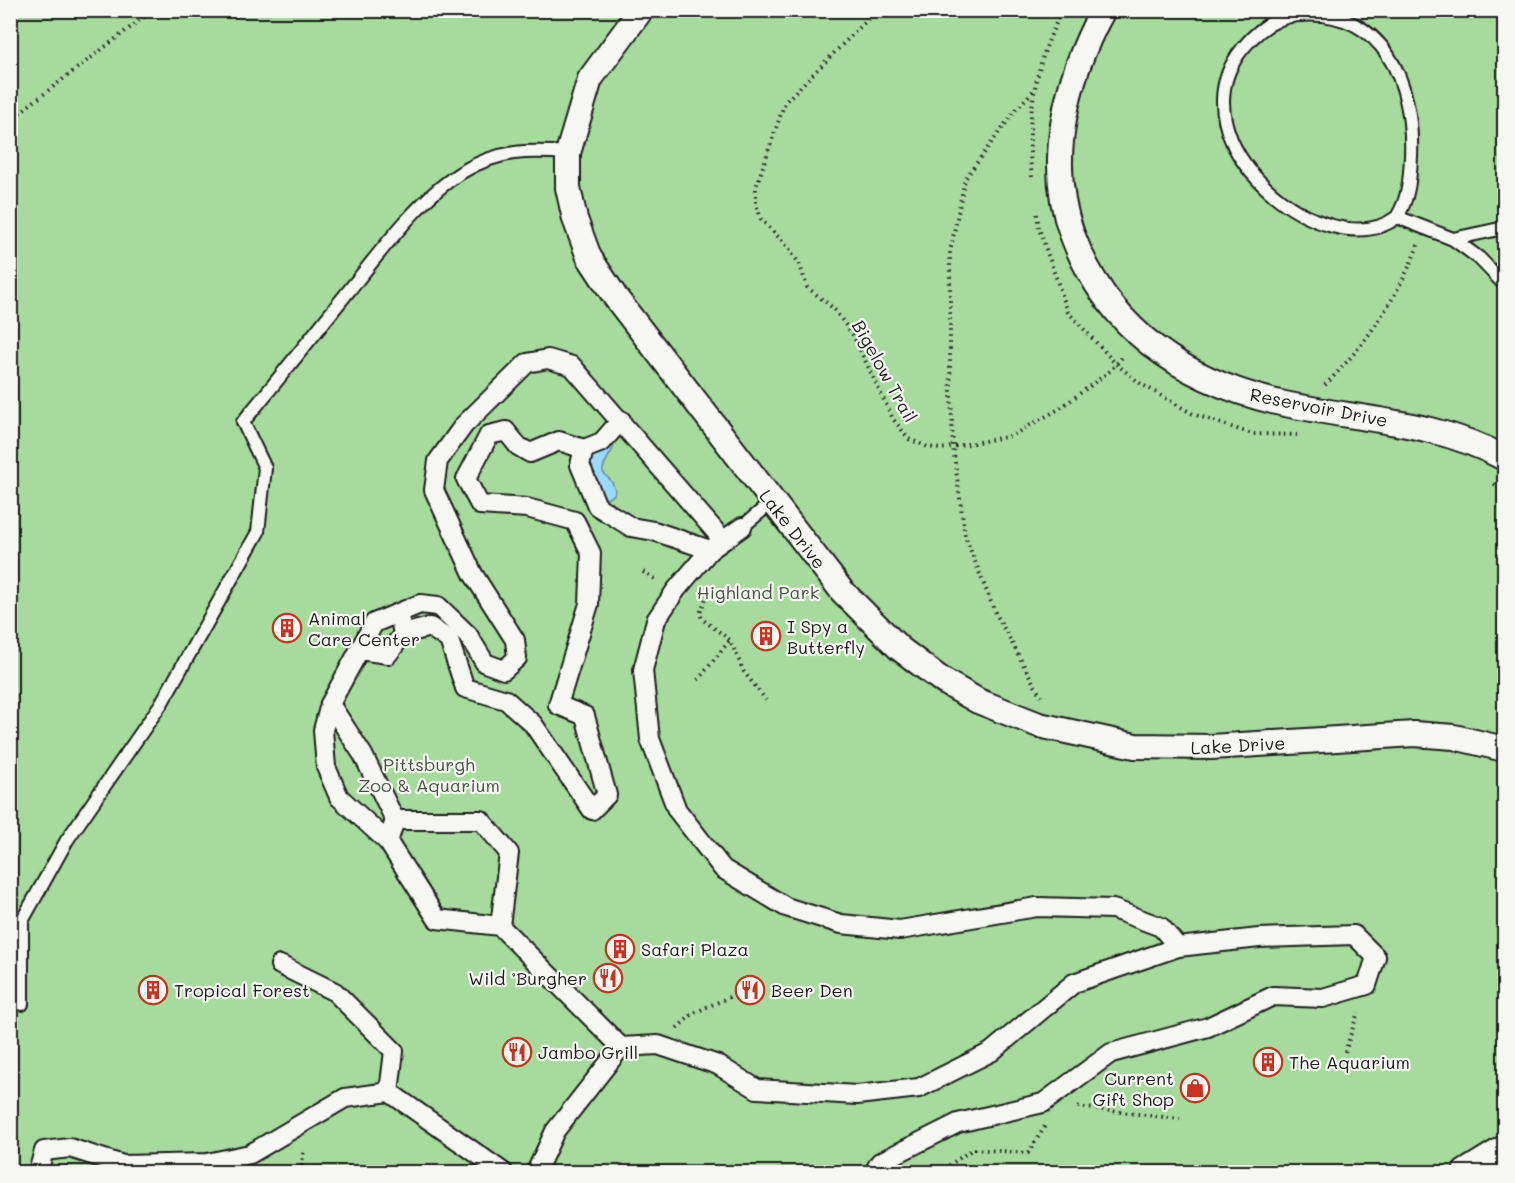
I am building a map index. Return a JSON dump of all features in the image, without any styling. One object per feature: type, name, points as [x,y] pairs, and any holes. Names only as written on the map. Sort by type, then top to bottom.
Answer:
[{"type":"street","name":"Lake Drive","points":[[641,10],[590,79],[568,153],[570,198],[589,256],[616,298],[842,591],[868,620],[899,648],[943,681],[978,701],[1039,725],[1135,746],[1211,747],[1414,734],[1454,737],[1504,749]]},
{"type":"street","name":"Reservoir Drive","points":[[1103,10],[1075,72],[1067,104],[1062,140],[1061,182],[1066,219],[1079,255],[1100,294],[1122,321],[1182,368],[1218,384],[1276,402],[1421,426],[1504,458]]},
{"type":"street","points":[[716,545],[621,420],[572,366],[548,359],[527,363],[464,425],[438,461],[434,490],[473,574],[515,640],[518,658],[504,670],[485,663],[468,635],[438,606],[420,604],[374,623],[330,704],[323,730],[326,767],[339,797],[388,842],[437,919],[500,926],[621,1047],[658,1045],[718,1065],[757,1089],[857,1095],[919,1088],[991,1052],[1074,983],[1178,947],[1259,938],[1354,935],[1376,957],[1367,985],[1323,998],[1273,996],[1208,1027],[1111,1053],[1043,1103],[958,1123],[880,1162],[874,1173]]},
{"type":"street","points":[[359,650],[387,654],[402,634],[430,627],[449,640],[465,687],[506,700],[533,724],[592,810],[607,795],[585,716],[558,705],[589,604],[591,553],[575,521],[527,508],[480,504],[466,479],[489,435],[506,431],[518,446],[531,453],[560,441],[584,449],[602,442],[621,420]]},
{"type":"street","points":[[584,449],[580,465],[597,506],[631,528],[716,545]]},
{"type":"street","points":[[742,527],[716,545],[676,590],[656,620],[643,670],[650,739],[677,810],[723,869],[786,907],[841,924],[900,930],[1036,907],[1113,909],[1161,927],[1178,947]]},
{"type":"street","points":[[399,614],[402,634]]},
{"type":"street","points":[[330,704],[363,755],[396,820],[388,842]]},
{"type":"street","points":[[396,820],[481,820],[509,853],[500,926]]},
{"type":"street","points":[[280,965],[335,992],[394,1051],[389,1092]]},
{"type":"street","points":[[536,1173],[555,1131],[621,1047]]},
{"type":"street","points":[[38,1173],[44,1151],[70,1148],[123,1165],[207,1163],[250,1154],[345,1098],[389,1092],[502,1173]]},
{"type":"street","points":[[1465,1173],[1504,1148]]},
{"type":"lane","points":[[1319,13],[1348,20],[1368,32],[1386,52],[1407,94],[1410,115],[1410,176],[1406,200],[1397,217],[1378,228],[1352,230],[1322,224],[1297,210],[1248,170],[1231,143],[1221,105],[1225,80],[1236,57],[1251,38],[1268,24],[1292,15],[1319,13]]},
{"type":"lane","points":[[22,1004],[22,921],[67,840],[161,704],[258,532],[265,468],[243,422],[393,237],[437,191],[463,171],[498,156],[525,150],[568,153]]},
{"type":"lane","points":[[1397,217],[1453,239],[1479,258],[1504,284]]},
{"type":"lane","points":[[1453,239],[1504,228]]},
{"type":"lane","points":[[742,527],[772,502]]},
{"type":"path","points":[[10,120],[153,10]]},
{"type":"path","name":"Bigelow Trail","points":[[877,10],[786,102],[756,187],[756,204],[761,219],[788,247],[800,265],[807,287],[833,308],[853,335],[893,419],[909,439],[928,447],[953,447],[1011,436],[1059,409],[1116,364],[1141,336]]},
{"type":"path","points":[[1033,182],[1028,147],[1034,90],[1056,22],[1063,10]]},
{"type":"path","points":[[1034,90],[1014,112],[965,179],[950,252],[953,447],[965,536],[994,610],[1040,695],[1048,703]]},
{"type":"path","points":[[1036,205],[1039,229],[1068,312],[1116,364],[1141,384],[1192,414],[1252,435],[1306,435]]},
{"type":"path","points":[[1303,406],[1342,369],[1385,308],[1408,272],[1424,229]]},
{"type":"path","points":[[1483,479],[1504,489]]},
{"type":"path","points":[[716,545],[713,581],[700,613],[702,619],[730,640],[744,672],[766,700]]},
{"type":"path","points":[[698,680],[730,640]]},
{"type":"path","points":[[1346,1052],[1367,985]]},
{"type":"path","points":[[658,1045],[694,1013],[736,994]]},
{"type":"path","points":[[939,1173],[973,1149],[1028,1153],[1047,1128],[1043,1103],[1180,1119]]},
{"type":"green space","name":"Highland Park","points":[[10,11],[1504,11],[1504,1172],[11,1172]]},
{"type":"water","points":[[611,443],[613,449],[603,471],[615,490],[614,495],[602,501],[588,468],[591,453]]},
{"type":"place","name":"Animal Care Center","points":[[287,628]]},
{"type":"place","name":"I Spy a Butterfly","points":[[766,636]]},
{"type":"place","name":"Safari Plaza","points":[[620,949]]},
{"type":"place","name":"Wild ’Burgher","points":[[608,978]]},
{"type":"place","name":"Tropical Forest","points":[[153,990]]},
{"type":"place","name":"Beer Den","points":[[750,990]]},
{"type":"place","name":"Jambo Grill","points":[[517,1052]]},
{"type":"place","name":"The Aquarium","points":[[1268,1062]]},
{"type":"place","name":"Current Gift Shop","points":[[1195,1088]]},
{"type":"park label","name":"Pittsburgh Zoo & Aquarium","points":[[429,774]]}]
